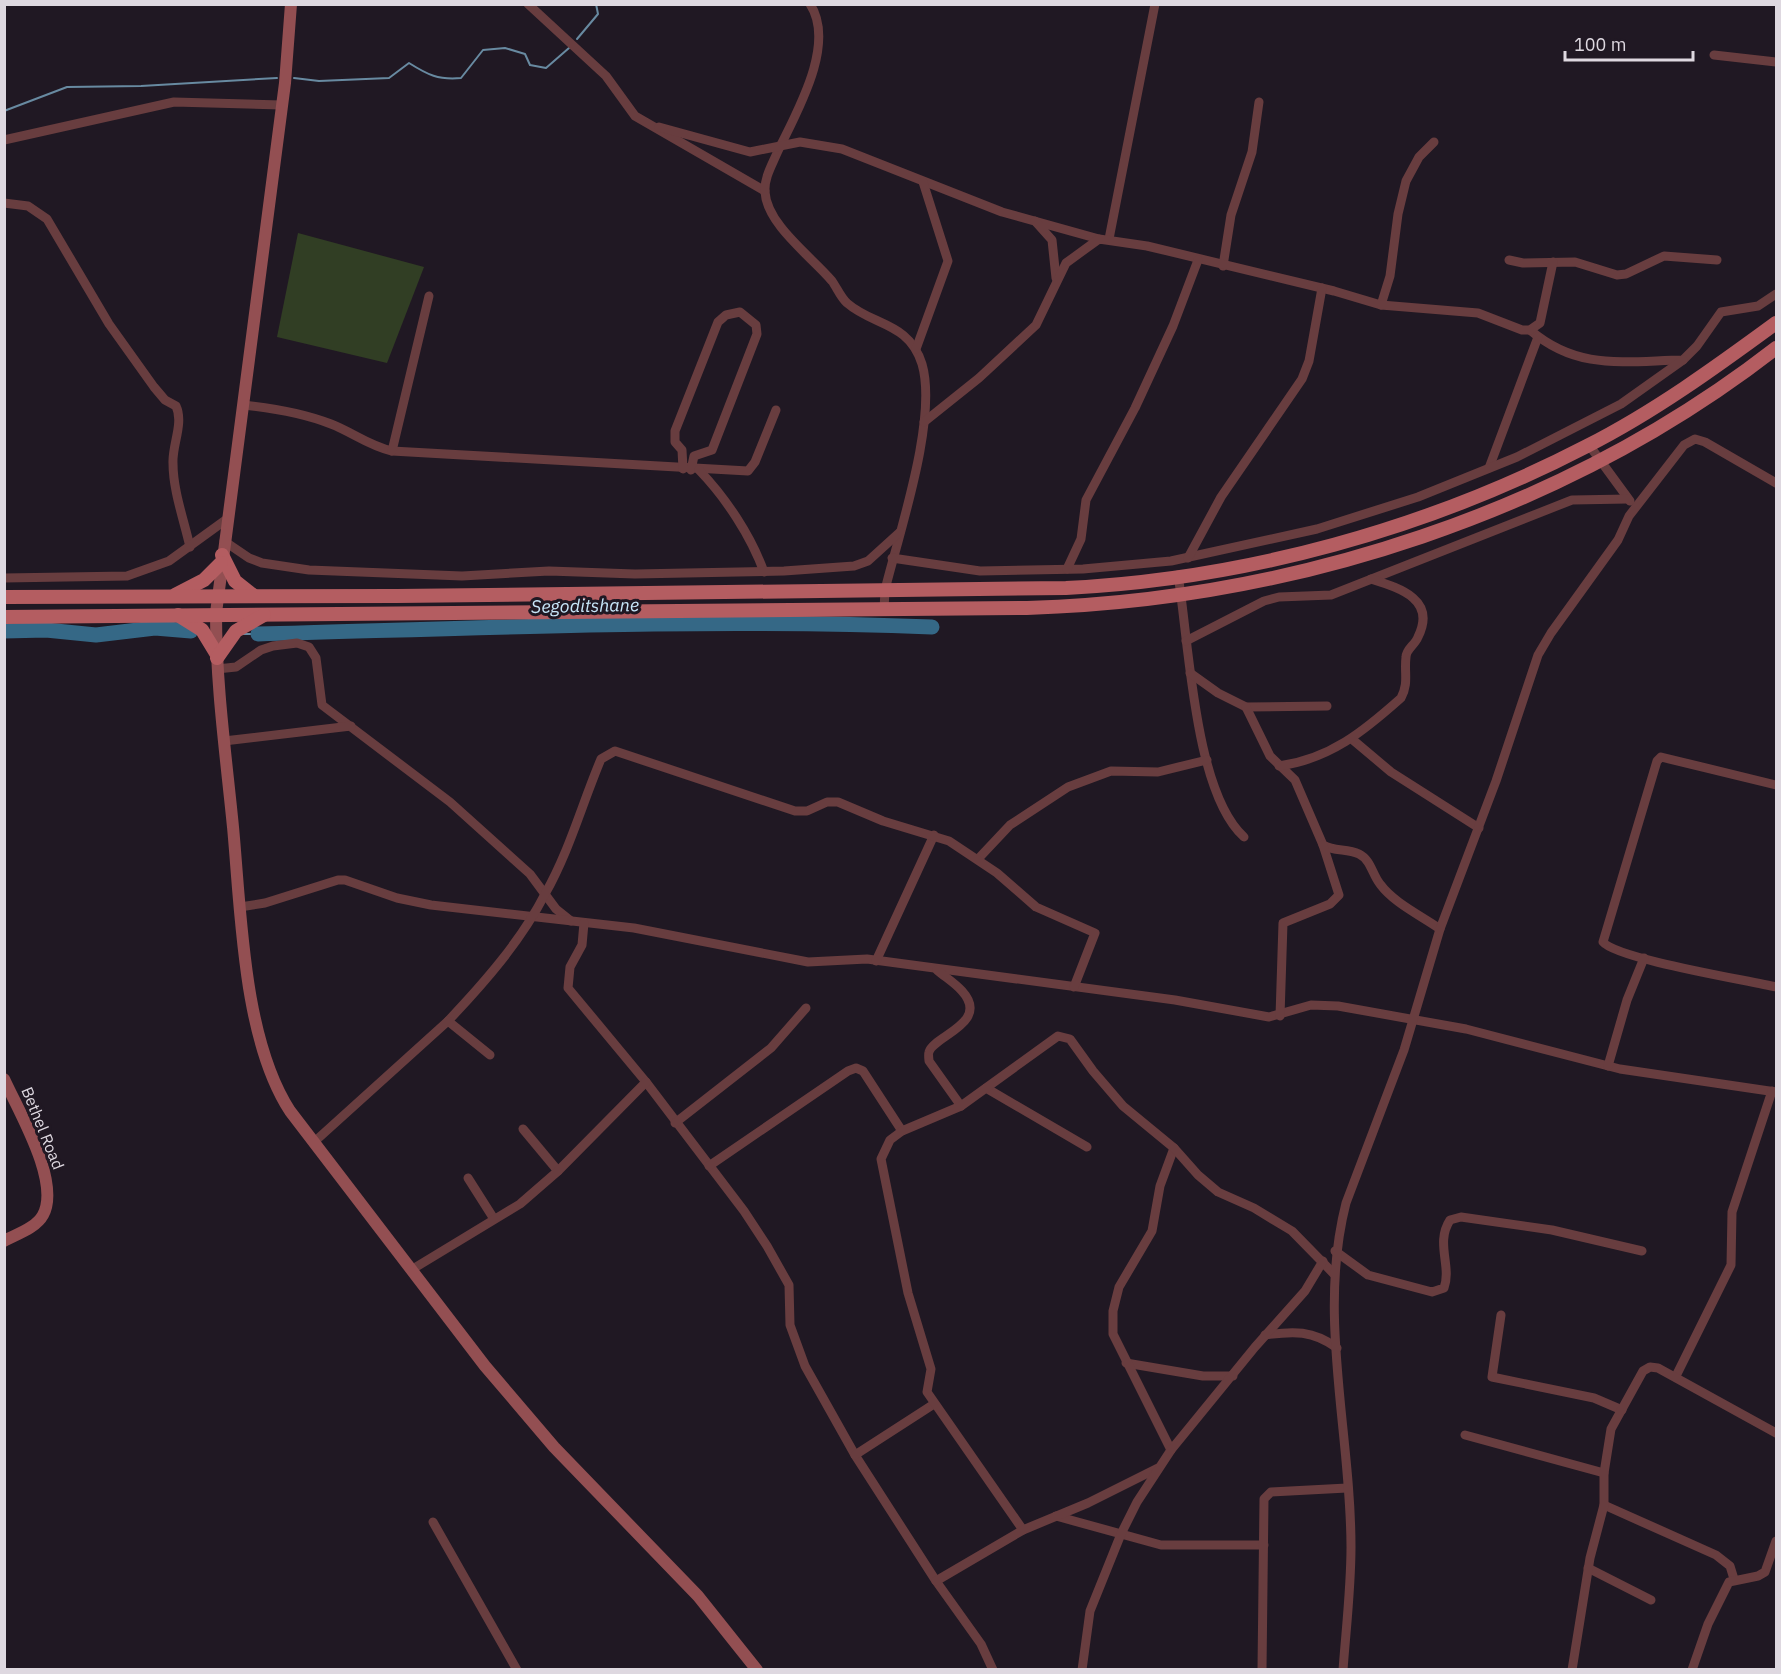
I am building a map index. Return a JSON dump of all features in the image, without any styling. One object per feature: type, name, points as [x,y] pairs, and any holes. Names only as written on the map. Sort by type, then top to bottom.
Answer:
[{"type":"main road","points":[[4,597],[218,597],[953,589],[1099,586],[1178,575],[1257,562],[1386,530],[1484,494],[1589,445],[1691,383],[1776,323]]},
{"type":"main road","points":[[4,617],[216,613],[1064,607],[1181,595],[1289,574],[1390,548],[1484,514],[1599,461],[1737,377],[1776,348]]},
{"type":"main road","points":[[174,596],[204,580],[222,553]]},
{"type":"main road","points":[[222,553],[235,581],[254,596]]},
{"type":"main road","points":[[953,589],[953,609]]},
{"type":"main road","points":[[176,614],[202,630],[217,660]]},
{"type":"main road","points":[[217,660],[236,631],[266,614]]},
{"type":"street","points":[[291,4],[282,105],[216,613],[217,660],[240,907],[259,1041],[279,1094],[313,1143],[484,1366],[554,1448],[698,1596],[757,1670]]},
{"type":"street","points":[[528,4],[606,76],[635,116],[765,191]]},
{"type":"street","points":[[810,4],[820,40],[818,55],[792,124],[767,177],[765,191],[773,214],[832,282],[846,303],[891,327],[916,349],[925,383],[924,422],[885,590],[884,610]]},
{"type":"street","points":[[1104,239],[1155,4]]},
{"type":"street","points":[[1714,55],[1776,62]]},
{"type":"street","points":[[4,140],[174,102],[282,105]]},
{"type":"street","points":[[1223,266],[1231,215],[1252,152],[1258,102]]},
{"type":"street","points":[[659,128],[684,132],[750,152],[781,145],[814,142],[842,149],[1002,212],[1104,239],[1147,246],[1322,288],[1381,305],[1478,313],[1514,329],[1530,330],[1555,349],[1591,361],[1683,360]]},
{"type":"street","points":[[1381,305],[1390,276],[1398,214],[1406,181],[1419,158],[1434,142]]},
{"type":"street","points":[[916,349],[948,261],[923,182]]},
{"type":"street","points":[[4,203],[28,206],[47,219],[109,324],[154,387],[165,399],[176,406],[179,418],[173,456],[174,477],[190,547]]},
{"type":"street","points":[[1033,219],[1052,240],[1056,280]]},
{"type":"street","points":[[924,422],[980,378],[1032,329],[1042,316],[1056,280],[1066,263],[1075,253],[1104,239]]},
{"type":"street","points":[[1509,260],[1523,263],[1583,263],[1617,276],[1664,256],[1717,260]]},
{"type":"street","points":[[1067,569],[1081,539],[1086,500],[1135,408],[1173,326],[1198,260]]},
{"type":"street","points":[[1530,330],[1540,323],[1553,262]]},
{"type":"street","points":[[1188,558],[1221,497],[1302,379],[1309,361],[1322,288]]},
{"type":"street","points":[[892,558],[980,571],[1067,569],[1188,558],[1364,516],[1531,450],[1621,404],[1690,356],[1721,312],[1758,306],[1776,294]]},
{"type":"street","points":[[392,451],[429,296]]},
{"type":"street","points":[[691,470],[694,456],[712,450],[757,334],[756,325],[740,312],[726,315],[718,322],[675,431],[675,441],[691,470],[721,495],[759,558],[764,572]]},
{"type":"street","points":[[1489,468],[1538,337]]},
{"type":"street","points":[[243,405],[271,408],[320,420],[371,444],[392,451],[691,470],[748,471],[752,468],[776,410]]},
{"type":"street","points":[[1343,1670],[1351,1547],[1337,1348],[1335,1251],[1346,1203],[1413,1021],[1440,929],[1479,828],[1544,644],[1608,554],[1635,507],[1684,445],[1695,440],[1705,442],[1776,483]]},
{"type":"street","points":[[1589,445],[1635,507]]},
{"type":"street","points":[[1186,641],[1264,602],[1279,597],[1331,595],[1572,500],[1628,499]]},
{"type":"street","points":[[4,578],[128,576],[169,561],[190,547],[203,534],[227,519]]},
{"type":"street","points":[[222,553],[262,563],[309,570],[462,576],[549,571],[635,574],[764,572],[824,570],[863,563],[900,532]]},
{"type":"street","points":[[1178,575],[1190,673],[1207,760],[1226,816],[1244,837]]},
{"type":"street","points":[[1279,766],[1313,757],[1353,740],[1401,698],[1407,682],[1406,656],[1421,628],[1421,612],[1409,593],[1371,579]]},
{"type":"street","points":[[217,660],[236,667],[261,650],[273,646],[304,644],[314,651],[322,705],[450,802],[530,874],[556,909],[571,921]]},
{"type":"street","points":[[1190,673],[1218,693],[1246,707],[1257,709],[1326,706]]},
{"type":"street","points":[[1246,707],[1262,744],[1279,766],[1295,780],[1323,845],[1338,895],[1330,904],[1282,923],[1280,1016]]},
{"type":"street","points":[[224,741],[351,726]]},
{"type":"street","points":[[1353,740],[1392,772],[1479,828]]},
{"type":"street","points":[[313,1143],[448,1021],[493,971],[546,894],[601,759],[615,751],[795,811],[807,811],[832,801],[897,826],[934,835],[978,859],[1036,907],[1095,933],[1074,987]]},
{"type":"street","points":[[1776,785],[1661,757],[1657,761],[1603,935],[1603,942],[1607,947],[1644,958],[1776,987]]},
{"type":"street","points":[[978,859],[1010,825],[1068,787],[1111,771],[1158,772],[1207,760]]},
{"type":"street","points":[[876,960],[934,835]]},
{"type":"street","points":[[1323,845],[1332,850],[1359,854],[1366,860],[1379,883],[1391,895],[1440,929]]},
{"type":"street","points":[[240,907],[265,903],[338,880],[397,898],[431,905],[658,932],[808,962],[827,963],[851,958],[876,960],[937,970],[1175,1000],[1251,1016],[1280,1016],[1323,1004],[1466,1029],[1608,1066],[1774,1091],[1732,1212],[1731,1264],[1676,1377]]},
{"type":"street","points":[[584,923],[582,945],[570,968],[568,988],[646,1082],[744,1211],[789,1285],[793,1336],[805,1366],[855,1455],[936,1581],[981,1644],[993,1670]]},
{"type":"street","points":[[1608,1066],[1627,1000],[1644,958]]},
{"type":"street","points":[[937,970],[964,993],[968,1002],[968,1013],[964,1022],[956,1032],[933,1046],[928,1052],[929,1061],[961,1106]]},
{"type":"street","points":[[675,1123],[771,1048],[806,1008]]},
{"type":"street","points":[[448,1021],[490,1055]]},
{"type":"street","points":[[1023,1530],[927,1392],[932,1369],[908,1293],[880,1159],[890,1140],[902,1131],[961,1106],[1058,1036],[1065,1036],[1070,1039],[1093,1071],[1123,1106],[1174,1148],[1213,1188],[1254,1208],[1292,1232],[1334,1274]]},
{"type":"street","points":[[709,1166],[848,1071],[856,1068],[863,1071],[902,1131]]},
{"type":"street","name":"Bethel Road","points":[[4,1079],[46,1171],[48,1203],[43,1217],[31,1227],[4,1241]]},
{"type":"street","points":[[411,1270],[520,1204],[558,1171],[646,1082]]},
{"type":"street","points":[[986,1088],[1087,1147]]},
{"type":"street","points":[[523,1129],[558,1171]]},
{"type":"street","points":[[1171,1450],[1113,1334],[1114,1299],[1152,1231],[1160,1186],[1174,1148]]},
{"type":"street","points":[[468,1178],[494,1219]]},
{"type":"street","points":[[1335,1251],[1368,1275],[1432,1292],[1444,1288],[1446,1281],[1442,1247],[1444,1229],[1450,1220],[1461,1217],[1552,1230],[1642,1251]]},
{"type":"street","points":[[1082,1670],[1090,1611],[1120,1534],[1137,1502],[1171,1450],[1265,1335],[1305,1291],[1323,1261]]},
{"type":"street","points":[[1501,1315],[1492,1377],[1594,1398],[1622,1410]]},
{"type":"street","points":[[1265,1335],[1303,1332],[1315,1335],[1337,1348]]},
{"type":"street","points":[[1126,1363],[1203,1376],[1233,1376]]},
{"type":"street","points":[[1572,1670],[1588,1568],[1604,1504],[1604,1473],[1613,1422],[1643,1371],[1650,1367],[1676,1377],[1776,1433]]},
{"type":"street","points":[[855,1455],[934,1404]]},
{"type":"street","points":[[1465,1435],[1604,1473]]},
{"type":"street","points":[[936,1581],[1023,1530],[1088,1503],[1161,1466]]},
{"type":"street","points":[[1262,1670],[1264,1499],[1266,1494],[1347,1488]]},
{"type":"street","points":[[1604,1504],[1644,1520],[1724,1559],[1730,1566],[1734,1579]]},
{"type":"street","points":[[1056,1516],[1173,1546],[1264,1545]]},
{"type":"street","points":[[433,1522],[517,1670]]},
{"type":"street","points":[[1692,1670],[1708,1624],[1729,1582],[1734,1579],[1758,1576],[1765,1572],[1776,1540]]},
{"type":"street","points":[[1588,1568],[1651,1600]]},
{"type":"green space","points":[[298,233],[424,267],[387,363],[277,337]]},
{"type":"waterway","points":[[577,39],[598,14],[596,4]]},
{"type":"waterway","points":[[294,78],[319,81],[389,78],[409,63],[434,76],[461,78],[483,50],[505,48],[525,54],[530,65],[546,68],[569,48]]},
{"type":"waterway","points":[[4,111],[67,87],[141,86],[277,78]]},
{"type":"waterway","name":"Segoditshane","points":[[258,634],[764,623],[932,627]]},
{"type":"waterway","name":"Segoditshane","points":[[4,631],[46,630],[96,635],[155,628],[191,631]]},
{"type":"waterway","name":"Segoditshane","points":[[243,634],[258,634]]}]
